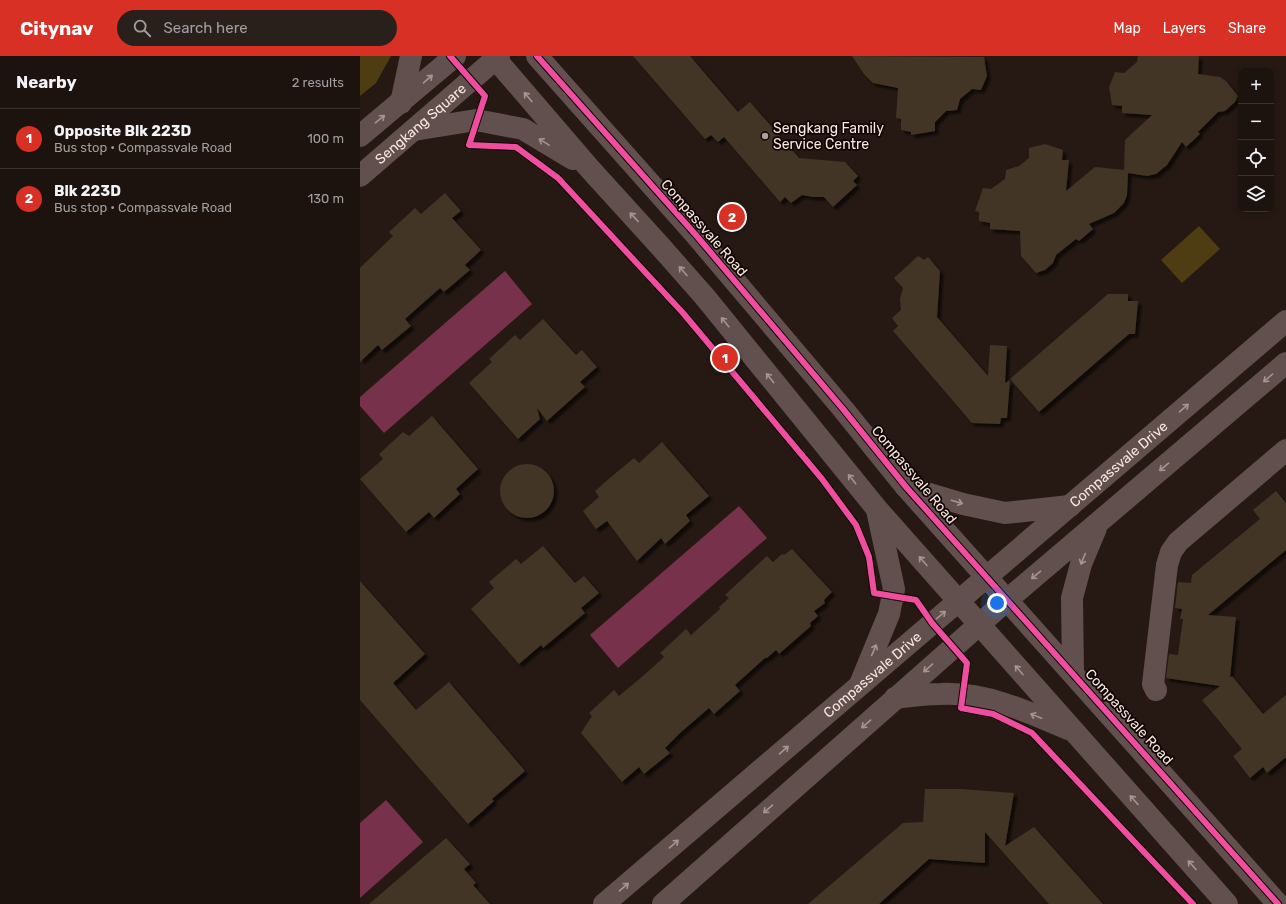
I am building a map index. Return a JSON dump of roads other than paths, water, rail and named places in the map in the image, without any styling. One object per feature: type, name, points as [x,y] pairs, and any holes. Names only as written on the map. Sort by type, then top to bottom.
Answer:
[{"type":"street","points":[[401,103],[412,56]]},
{"type":"street","name":"Sengkang Square","points":[[360,136],[455,56]]},
{"type":"street","name":"Compassvale Road","points":[[537,56],[695,234],[906,487],[1278,904]]},
{"type":"street","points":[[496,57],[590,169],[705,297],[877,509],[1227,904]]},
{"type":"street","name":"Sengkang Square","points":[[360,176],[496,57]]},
{"type":"street","points":[[414,130],[476,120],[523,129],[590,169]]},
{"type":"street","name":"Compassvale Drive","points":[[604,904],[1286,321]]},
{"type":"street","points":[[663,904],[979,624],[1286,363]]},
{"type":"street","points":[[1156,690],[1153,684],[1167,565],[1171,552],[1178,542],[1286,450]]},
{"type":"street","points":[[906,487],[964,504],[1005,513],[1070,506]]},
{"type":"street","points":[[859,686],[889,614],[894,590],[877,509]]},
{"type":"street","points":[[1073,673],[1073,591],[1081,564],[1098,523]]},
{"type":"street","points":[[895,698],[942,694],[970,696],[1019,708],[1072,730]]},
{"type":"place","name":"Sengkang Family Service Centre","points":[[765,136]]},
{"type":"place","name":"Blk 223D","points":[[732,217]]},
{"type":"place","name":"Opposite Blk 223D","points":[[725,358]]}]
